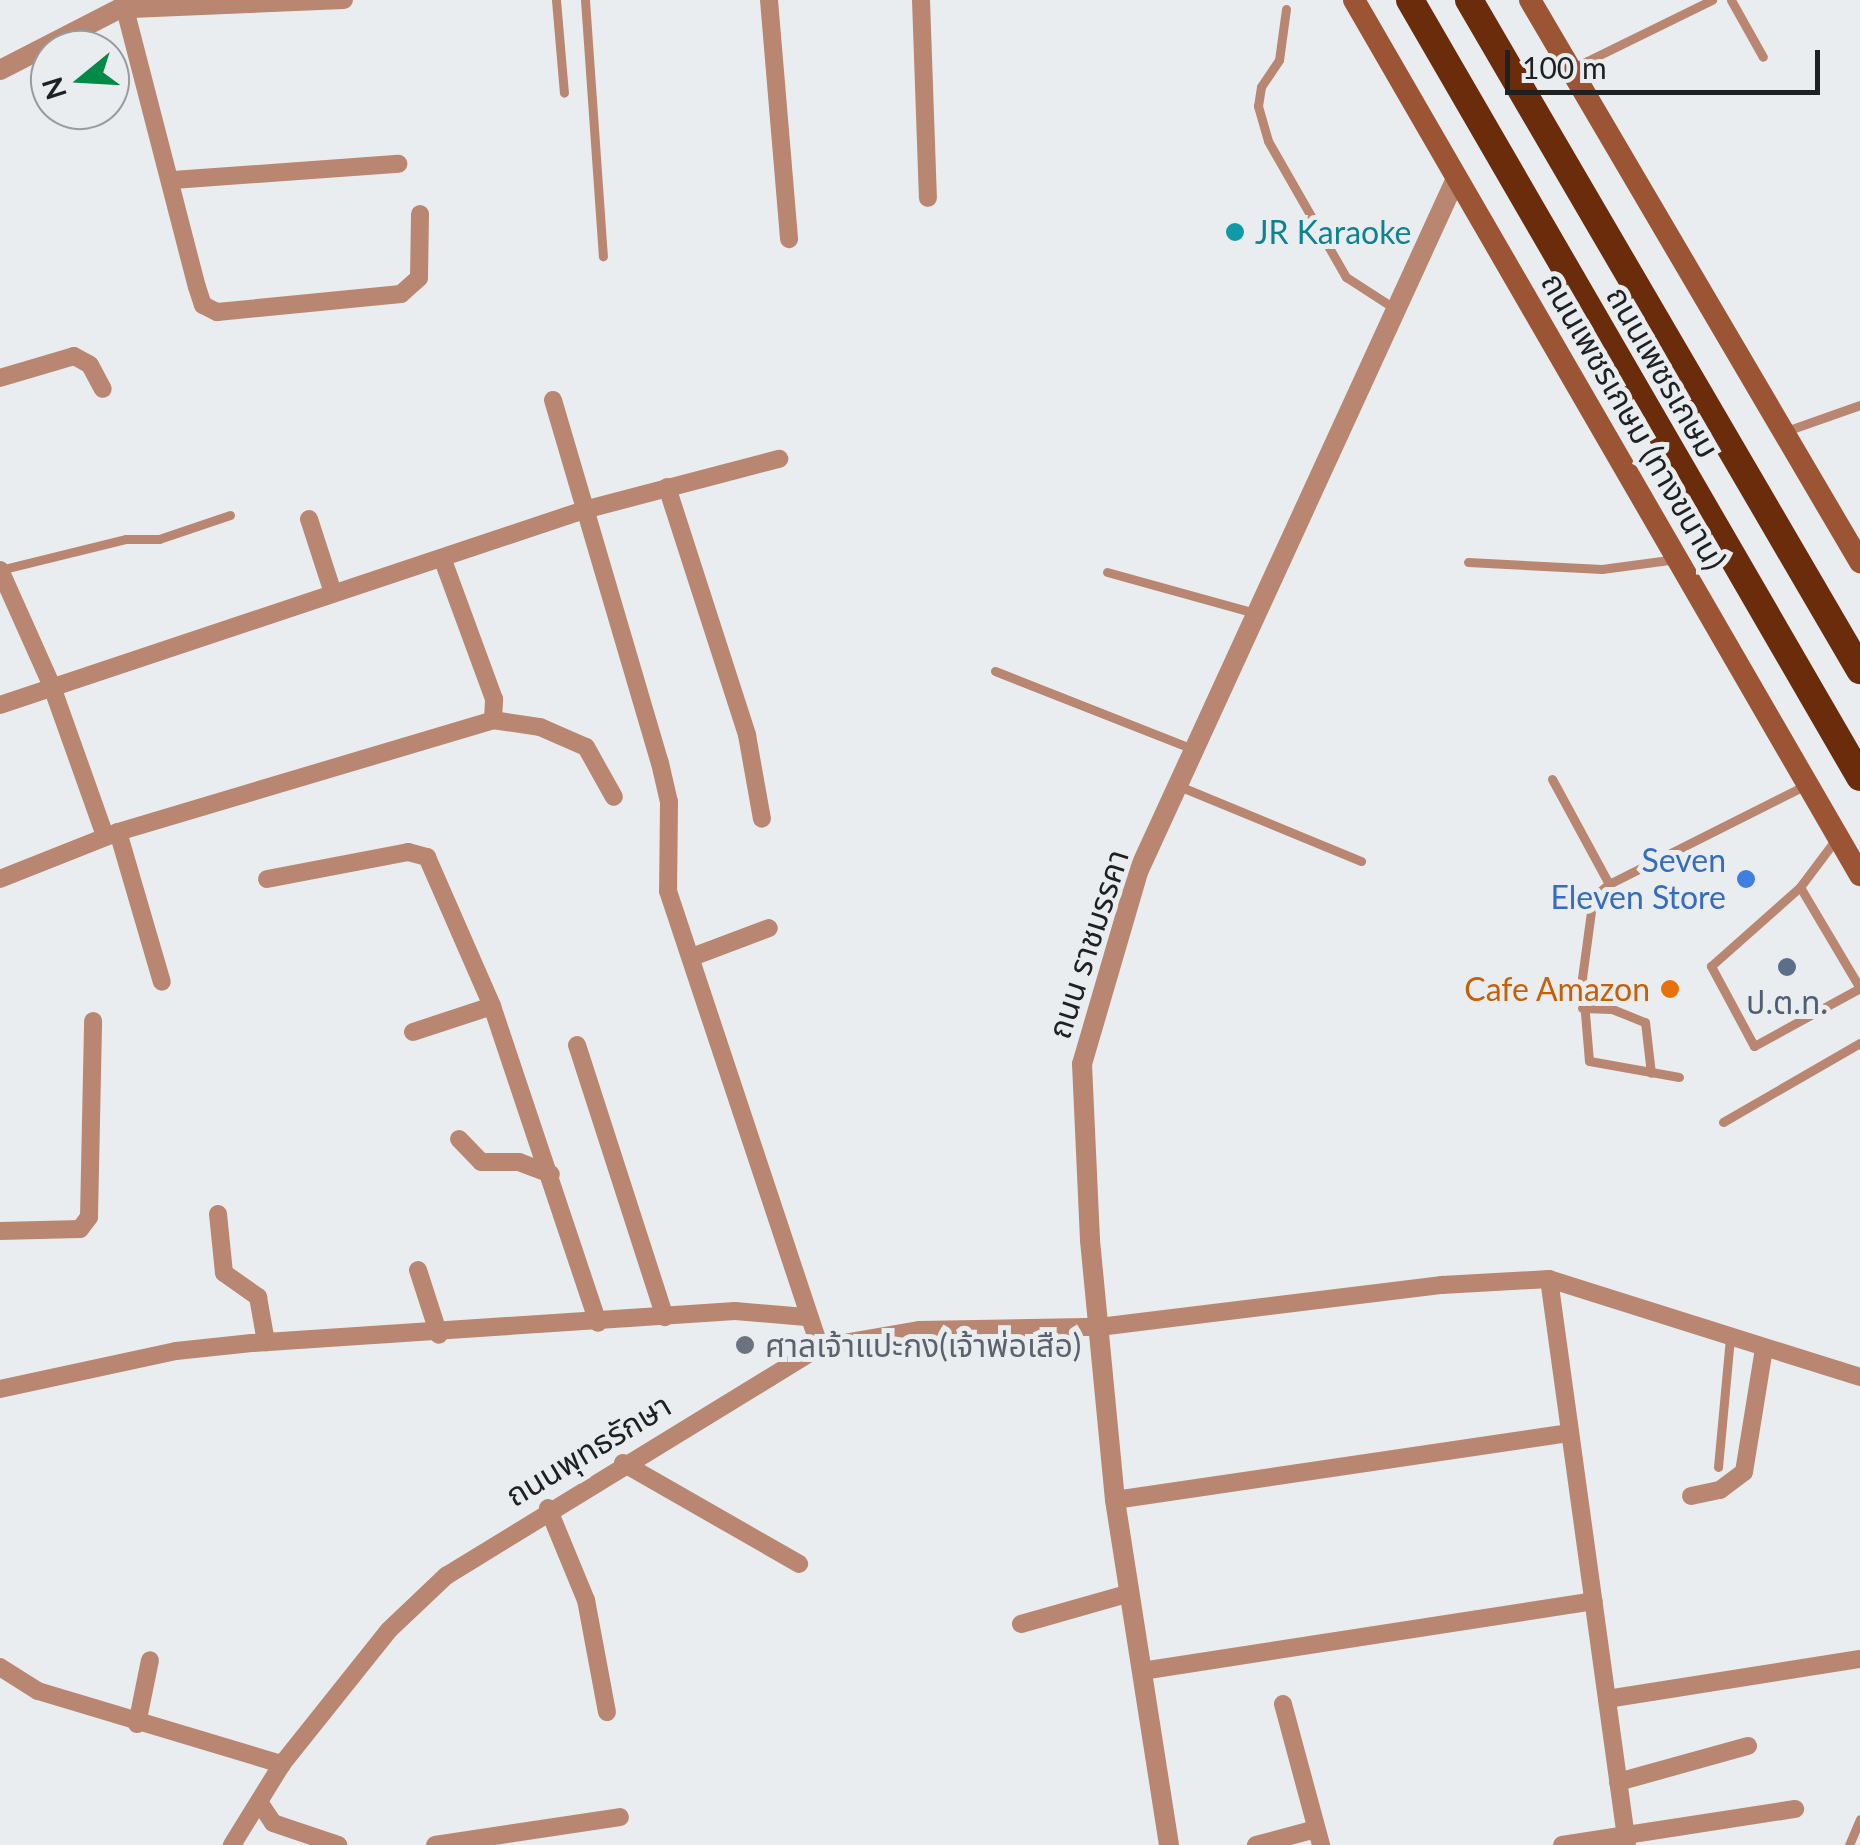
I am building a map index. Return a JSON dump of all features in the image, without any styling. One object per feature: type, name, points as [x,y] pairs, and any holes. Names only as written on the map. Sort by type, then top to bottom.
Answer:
[{"type":"highway","name":"ถนนเพชรเกษม","points":[[1410,0],[1860,777]]},
{"type":"highway","name":"ถนนเพชรเกษม","points":[[1470,0],[1860,670]]},
{"type":"main road","name":"ถนนเพชรเกษม (ทางขนาน)","points":[[1354,0],[1455,181],[1860,875]]},
{"type":"main road","points":[[1530,0],[1788,430],[1860,562]]},
{"type":"street","points":[[0,70],[130,4],[344,0]]},
{"type":"street","points":[[769,0],[788,240]]},
{"type":"street","points":[[921,0],[928,198]]},
{"type":"street","points":[[130,4],[203,304],[218,312],[412,290],[419,278],[420,214]]},
{"type":"street","points":[[174,180],[398,164]]},
{"type":"street","name":"ถนน ราชมรรคา","points":[[1169,1845],[1115,1500],[1082,1064],[1138,872],[1455,181]]},
{"type":"street","points":[[0,378],[74,356],[90,365],[103,388]]},
{"type":"street","points":[[553,400],[660,763],[669,802],[668,891],[748,1118],[806,1317],[820,1348]]},
{"type":"street","points":[[0,705],[51,684],[584,510],[779,460]]},
{"type":"street","points":[[667,487],[747,735],[762,819]]},
{"type":"street","points":[[309,519],[332,593]]},
{"type":"street","points":[[442,558],[494,700],[493,720]]},
{"type":"street","points":[[0,570],[111,834],[162,982]]},
{"type":"street","points":[[0,879],[111,834],[493,720],[540,727],[586,747],[614,797]]},
{"type":"street","points":[[267,878],[408,852],[427,856],[492,1006],[598,1322]]},
{"type":"street","points":[[692,957],[768,928]]},
{"type":"street","points":[[413,1032],[492,1006]]},
{"type":"street","points":[[0,1231],[80,1229],[89,1217],[92,1021]]},
{"type":"street","points":[[577,1045],[665,1317]]},
{"type":"street","points":[[458,1140],[480,1162],[519,1162],[551,1174]]},
{"type":"street","points":[[218,1214],[224,1273],[258,1296],[266,1342]]},
{"type":"street","points":[[418,1270],[439,1335]]},
{"type":"street","points":[[1627,1841],[1550,1279],[1860,1377]]},
{"type":"street","name":"ถนนพุทธรักษา","points":[[232,1845],[282,1764],[389,1630],[446,1576],[548,1508],[820,1348],[919,1330],[1099,1327],[1442,1286],[1550,1279]]},
{"type":"street","points":[[0,1389],[176,1350],[439,1335],[735,1311],[806,1317]]},
{"type":"street","points":[[1690,1496],[1720,1490],[1744,1472],[1764,1348]]},
{"type":"street","points":[[1115,1500],[1570,1432]]},
{"type":"street","points":[[624,1463],[799,1564]]},
{"type":"street","points":[[548,1508],[586,1600],[606,1712]]},
{"type":"street","points":[[1021,1624],[1130,1594]]},
{"type":"street","points":[[1142,1670],[1594,1600]]},
{"type":"street","points":[[1607,1699],[1860,1659]]},
{"type":"street","points":[[137,1724],[150,1660]]},
{"type":"street","points":[[0,1667],[38,1690],[137,1724],[282,1764]]},
{"type":"street","points":[[1256,1845],[1318,1837],[1283,1704]]},
{"type":"street","points":[[1618,1782],[1748,1746]]},
{"type":"street","points":[[258,1802],[273,1823],[338,1845]]},
{"type":"street","points":[[1562,1845],[1627,1841],[1795,1809]]},
{"type":"street","points":[[435,1845],[620,1817]]},
{"type":"lane","points":[[556,0],[564,94]]},
{"type":"lane","points":[[585,0],[603,256]]},
{"type":"lane","points":[[1570,69],[1712,0]]},
{"type":"lane","points":[[1731,0],[1763,57]]},
{"type":"lane","points":[[1286,9],[1278,60],[1261,86],[1258,106],[1268,141],[1336,263],[1396,309]]},
{"type":"lane","points":[[1788,430],[1860,405]]},
{"type":"lane","points":[[0,570],[126,540],[159,539],[230,515]]},
{"type":"lane","points":[[1468,562],[1602,569],[1678,559]]},
{"type":"lane","points":[[1107,572],[1258,614]]},
{"type":"lane","points":[[995,671],[1196,750]]},
{"type":"lane","points":[[1552,779],[1608,884]]},
{"type":"lane","points":[[1679,1077],[1588,1062],[1582,1008],[1593,898],[1608,884],[1806,785]]},
{"type":"lane","points":[[1180,786],[1361,861]]},
{"type":"lane","points":[[1800,887],[1860,988],[1754,1046],[1711,966],[1800,887],[1838,836]]},
{"type":"lane","points":[[1582,1008],[1612,1008],[1645,1022],[1651,1073]]},
{"type":"lane","points":[[1723,1122],[1860,1042]]},
{"type":"lane","points":[[1718,1467],[1730,1338]]},
{"type":"lane","points":[[1849,1845],[1860,1818]]},
{"type":"place","name":"JR Karaoke","points":[[1235,232]]},
{"type":"place","name":"Seven Eleven Store","points":[[1746,879]]},
{"type":"place","name":"ป.ต.ท.","points":[[1787,967]]},
{"type":"place","name":"Cafe Amazon","points":[[1670,989]]},
{"type":"place","name":"ศาลเจ้าแปะกง(เจ้าพ่อเสือ)","points":[[745,1345]]}]
